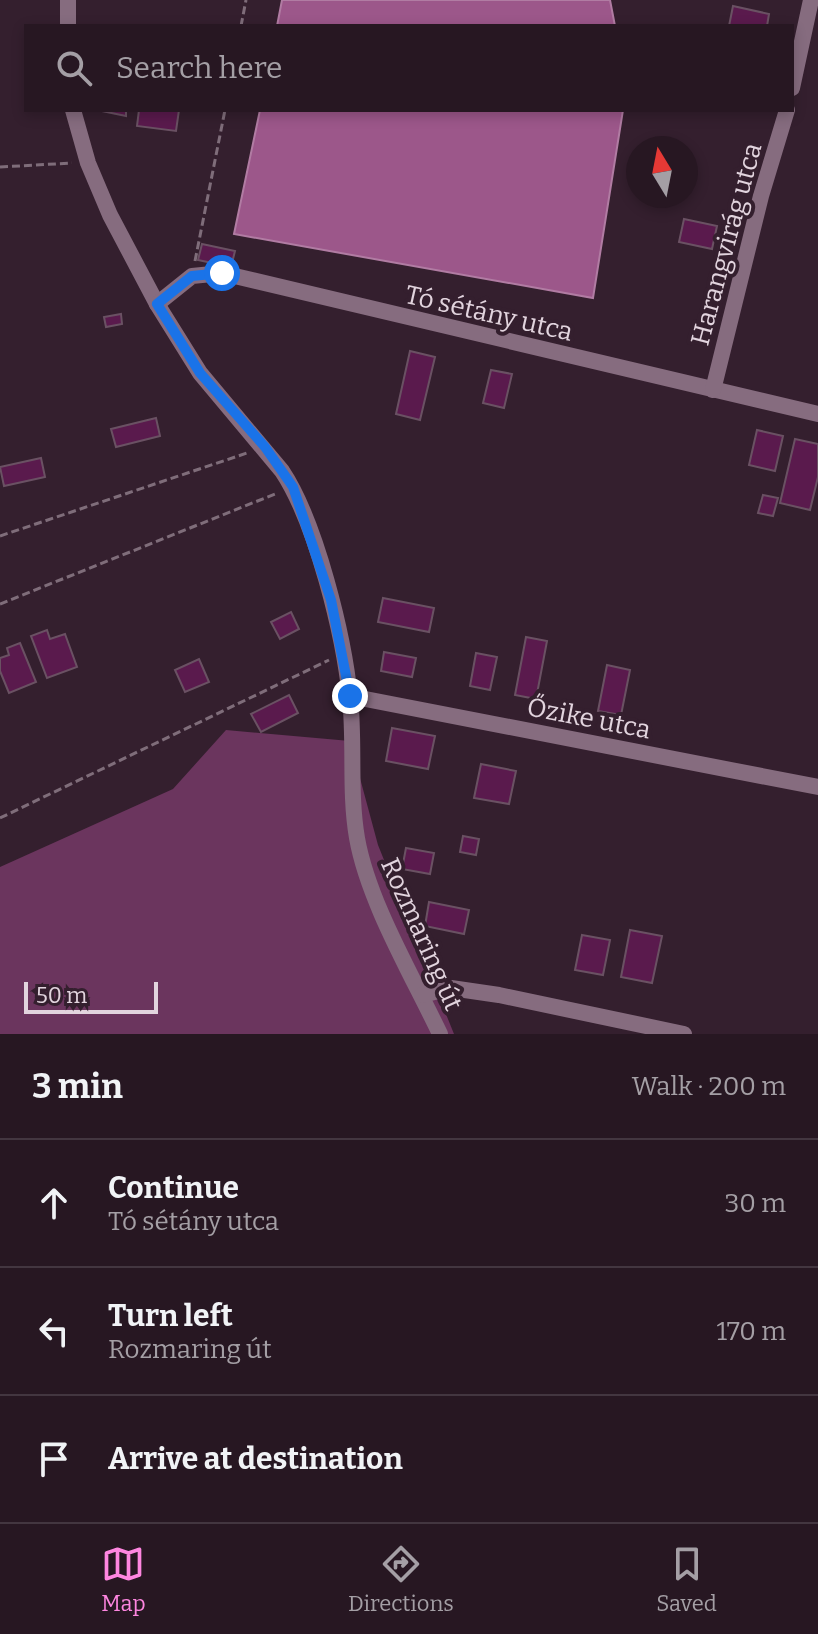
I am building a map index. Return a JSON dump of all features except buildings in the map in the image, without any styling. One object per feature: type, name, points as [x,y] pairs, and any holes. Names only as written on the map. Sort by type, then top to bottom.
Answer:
[{"type":"street","points":[[68,0],[68,24]]},
{"type":"street","points":[[794,79],[811,0]]},
{"type":"street","name":"Rozmaring út","points":[[74,112],[88,163],[121,238],[157,304],[200,373],[265,447],[293,487],[331,600],[342,654],[350,696],[357,836],[369,883],[440,1034]]},
{"type":"street","name":"Harangvirág utca","points":[[713,390],[761,196],[786,112]]},
{"type":"street","name":"Tó sétány utca","points":[[192,276],[222,273],[818,414]]},
{"type":"street","points":[[157,304],[192,276]]},
{"type":"street","name":"Őzike utca","points":[[350,696],[818,787]]},
{"type":"street","points":[[422,995],[451,988],[475,991],[684,1034]]},
{"type":"path","points":[[241,24],[246,0]]},
{"type":"path","points":[[192,276],[225,112]]},
{"type":"path","points":[[0,167],[88,163]]},
{"type":"path","points":[[0,536],[265,447]]},
{"type":"path","points":[[0,604],[293,487]]},
{"type":"path","points":[[0,818],[342,654]]},
{"type":"shaded area","points":[[282,0],[610,0],[615,24],[277,24]]},
{"type":"shaded area","points":[[260,112],[623,112],[593,298],[234,234]]},
{"type":"shaded area","points":[[226,730],[350,741],[378,845],[454,1034],[0,1034],[0,867],[173,789]]},
{"type":"route","points":[[222,273],[192,276],[157,304],[200,373],[265,447],[293,487],[331,600],[350,696]]}]
